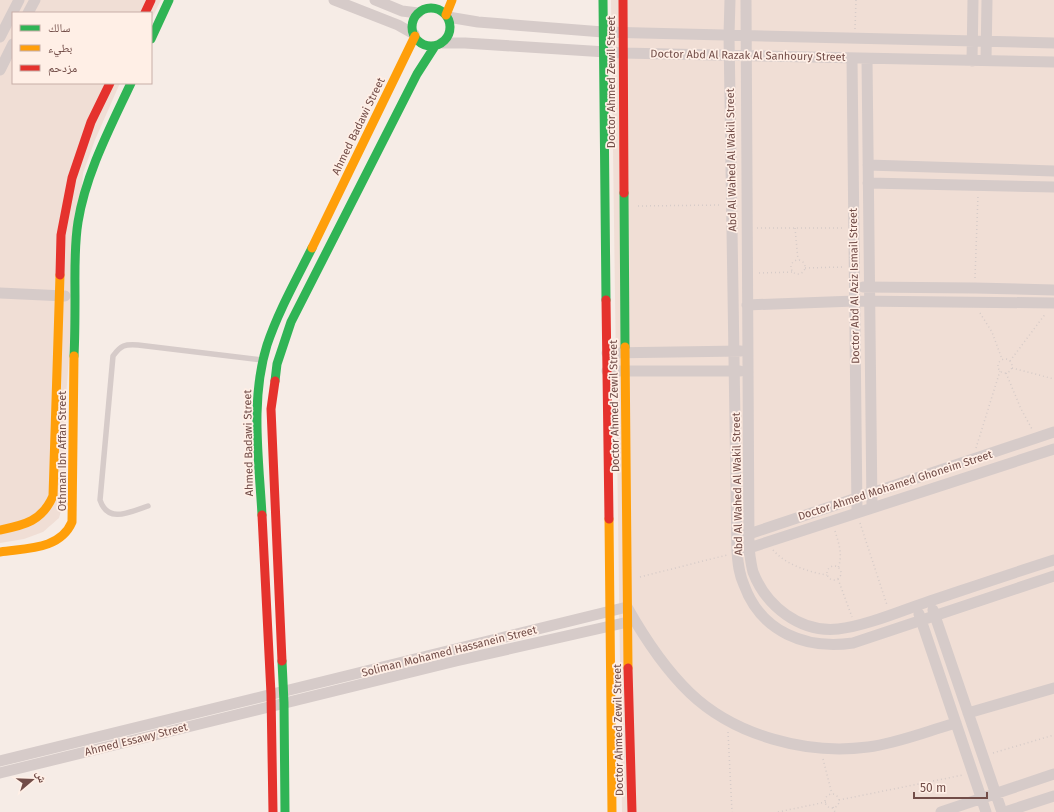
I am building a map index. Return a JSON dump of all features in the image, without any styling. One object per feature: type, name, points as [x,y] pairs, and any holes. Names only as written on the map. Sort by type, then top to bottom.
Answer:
[{"type":"street","points":[[13,12],[19,0]]},
{"type":"street","points":[[29,12],[35,0]]},
{"type":"street","points":[[145,12],[151,0]]},
{"type":"street","points":[[152,37],[169,0]]},
{"type":"street","points":[[334,0],[398,25],[414,35],[421,43],[426,45],[438,44]]},
{"type":"street","points":[[375,0],[402,11],[420,12],[431,8],[437,8],[447,16]]},
{"type":"street","points":[[414,35],[413,22],[430,0]]},
{"type":"street","points":[[285,812],[284,703],[271,408],[277,364],[291,322],[417,74],[438,44],[446,39],[450,28],[447,16],[452,0]]},
{"type":"street","name":"Doctor Ahmed Zewil Street","points":[[602,0],[612,812]]},
{"type":"street","name":"Doctor Ahmed Zewil Street","points":[[623,0],[622,52],[625,352],[632,812]]},
{"type":"street","name":"Abd Al Wahed Al Wakil Street","points":[[730,0],[729,35],[737,552],[739,572],[750,599],[759,612],[770,622],[795,638],[809,643],[838,645],[853,643],[1054,576]]},
{"type":"street","name":"Abd Al Wahed Al Wakil Street","points":[[746,0],[749,548],[753,571],[760,588],[771,602],[785,614],[801,623],[819,628],[837,629],[856,626],[1054,560]]},
{"type":"street","points":[[972,61],[973,0]]},
{"type":"street","points":[[986,60],[987,0]]},
{"type":"street","points":[[0,37],[12,14]]},
{"type":"street","name":"Doctor Abd Al Razak Al Sanhoury Street","points":[[447,16],[478,22],[622,33],[1054,43]]},
{"type":"street","name":"Ahmed Badawi Street","points":[[273,812],[272,700],[257,410],[258,387],[262,360],[267,342],[274,326],[414,35]]},
{"type":"street","name":"Doctor Abd Al Razak Al Sanhoury Street","points":[[438,44],[465,43],[603,52],[1054,62]]},
{"type":"street","points":[[0,69],[12,46]]},
{"type":"street","name":"Doctor Abd Al Aziz Ismail Street","points":[[852,58],[857,514]]},
{"type":"street","name":"Doctor Abd Al Aziz Ismail Street","points":[[866,58],[872,508]]},
{"type":"street","name":"Othman Ibn Affan Street","points":[[0,530],[19,527],[34,521],[46,510],[53,496],[61,235],[70,184],[91,121],[110,84]]},
{"type":"street","name":"Othman Ibn Affan Street","points":[[0,552],[53,542],[62,537],[69,530],[73,520],[74,264],[76,231],[92,168],[131,84]]},
{"type":"street","points":[[868,165],[1054,171]]},
{"type":"street","points":[[868,183],[1054,187]]},
{"type":"street","points":[[855,288],[975,288],[1054,290]]},
{"type":"street","points":[[0,293],[75,297]]},
{"type":"street","points":[[747,305],[855,301],[1053,303]]},
{"type":"street","points":[[607,353],[748,351]]},
{"type":"street","points":[[607,371],[748,371]]},
{"type":"street","name":"Doctor Ahmed Mohamed Ghoneim Street","points":[[737,538],[1054,432]]},
{"type":"street","name":"Doctor Ahmed Mohamed Ghoneim Street","points":[[737,552],[1054,449]]},
{"type":"street","points":[[1054,556],[1054,576]]},
{"type":"street","points":[[930,601],[996,794],[1004,812],[1054,796]]},
{"type":"street","points":[[916,606],[986,812]]},
{"type":"street","points":[[628,607],[640,630],[655,653],[691,694],[712,711],[761,736],[787,743],[820,748],[841,749],[868,747],[956,723]]},
{"type":"street","name":"Soliman Mohamed Hassanein Street","points":[[272,700],[283,691],[628,607]]},
{"type":"street","name":"Soliman Mohamed Hassanein Street","points":[[272,700],[284,703],[456,661],[628,622]]},
{"type":"street","points":[[968,713],[1054,688]]},
{"type":"street","name":"Ahmed Essawy Street","points":[[0,761],[272,700]]},
{"type":"street","name":"Ahmed Essawy Street","points":[[0,772],[272,700]]},
{"type":"street","points":[[941,812],[1054,774]]},
{"type":"lane","points":[[148,506],[118,515],[110,513],[102,507],[100,500],[113,356],[120,347],[128,344],[262,360]]},
{"type":"path","points":[[854,39],[856,0]]},
{"type":"path","points":[[975,288],[978,186]]},
{"type":"path","points":[[624,206],[732,205]]},
{"type":"path","points":[[747,228],[853,228]]},
{"type":"path","points":[[795,228],[798,260]]},
{"type":"path","points":[[747,274],[793,272],[795,274],[800,274],[805,271],[805,268],[803,262],[798,260]]},
{"type":"path","points":[[793,272],[792,264],[798,260]]},
{"type":"path","points":[[805,268],[854,266]]},
{"type":"path","points":[[974,303],[992,332],[1002,359]]},
{"type":"path","points":[[1010,361],[1053,303]]},
{"type":"path","points":[[1002,359],[1010,361]]},
{"type":"path","points":[[972,460],[982,434],[1000,371],[998,369],[998,363],[1002,359]]},
{"type":"path","points":[[1010,361],[1012,368]]},
{"type":"path","points":[[1006,373],[1012,368]]},
{"type":"path","points":[[1012,368],[1054,379]]},
{"type":"path","points":[[1000,371],[1006,373],[1021,409],[1038,438]]},
{"type":"path","points":[[857,514],[890,615]]},
{"type":"path","points":[[832,521],[841,556],[838,568],[841,574],[838,579]]},
{"type":"path","points":[[767,542],[776,554],[795,566],[827,575],[828,578],[833,580],[838,579]]},
{"type":"path","points":[[628,580],[737,552]]},
{"type":"path","points":[[827,575],[830,567],[833,566],[838,568]]},
{"type":"path","points":[[838,579],[856,626]]},
{"type":"path","points":[[728,720],[732,812]]},
{"type":"path","points":[[983,756],[1054,735]]},
{"type":"path","points":[[820,748],[832,794]]},
{"type":"path","points":[[839,800],[973,773]]},
{"type":"path","points":[[832,794],[838,796],[839,800]]},
{"type":"path","points":[[826,802],[827,797],[832,794]]},
{"type":"path","points":[[833,807],[838,805],[839,800]]},
{"type":"path","points":[[826,802],[829,806],[833,807],[835,812]]},
{"type":"path","points":[[778,812],[826,802]]},
{"type":"shaded area","points":[[0,0],[161,0],[152,18],[152,12],[12,12],[12,84],[120,84],[95,140],[83,173],[66,397],[65,497],[59,518],[43,532],[24,539],[0,543]]},
{"type":"shaded area","points":[[611,0],[1054,0],[1054,812],[622,812]]},
{"type":"traffic: fast","points":[[152,37],[169,0]]},
{"type":"traffic: fast","points":[[603,0],[606,300]]},
{"type":"traffic: fast","points":[[427,8],[435,8],[442,11],[447,16],[450,27],[447,38],[442,43],[435,46],[427,46],[420,43],[415,38],[412,31],[412,23],[415,16],[420,11],[427,8]]},
{"type":"traffic: fast","points":[[275,381],[277,364],[291,322],[417,74],[435,46]]},
{"type":"traffic: fast","points":[[74,356],[75,250],[78,222],[93,168],[131,84]]},
{"type":"traffic: fast","points":[[624,193],[625,347]]},
{"type":"traffic: fast","points":[[262,515],[257,430],[257,408],[262,366],[267,345],[276,320],[312,248]]},
{"type":"traffic: fast","points":[[282,661],[285,812]]},
{"type":"traffic: slow","points":[[446,15],[452,0]]},
{"type":"traffic: slow","points":[[312,248],[415,36]]},
{"type":"traffic: slow","points":[[0,530],[25,524],[32,520],[44,511],[53,496],[60,275]]},
{"type":"traffic: slow","points":[[625,347],[628,668]]},
{"type":"traffic: slow","points":[[0,552],[31,548],[51,543],[67,531],[72,522],[74,356]]},
{"type":"traffic: slow","points":[[609,519],[612,812]]},
{"type":"traffic: jam","points":[[145,12],[151,0]]},
{"type":"traffic: jam","points":[[623,0],[624,193]]},
{"type":"traffic: jam","points":[[60,275],[61,235],[72,178],[91,122],[110,84]]},
{"type":"traffic: jam","points":[[606,300],[609,519]]},
{"type":"traffic: jam","points":[[275,381],[271,409],[282,661]]},
{"type":"traffic: jam","points":[[262,515],[271,694],[273,812]]},
{"type":"traffic: jam","points":[[628,668],[632,812]]}]
